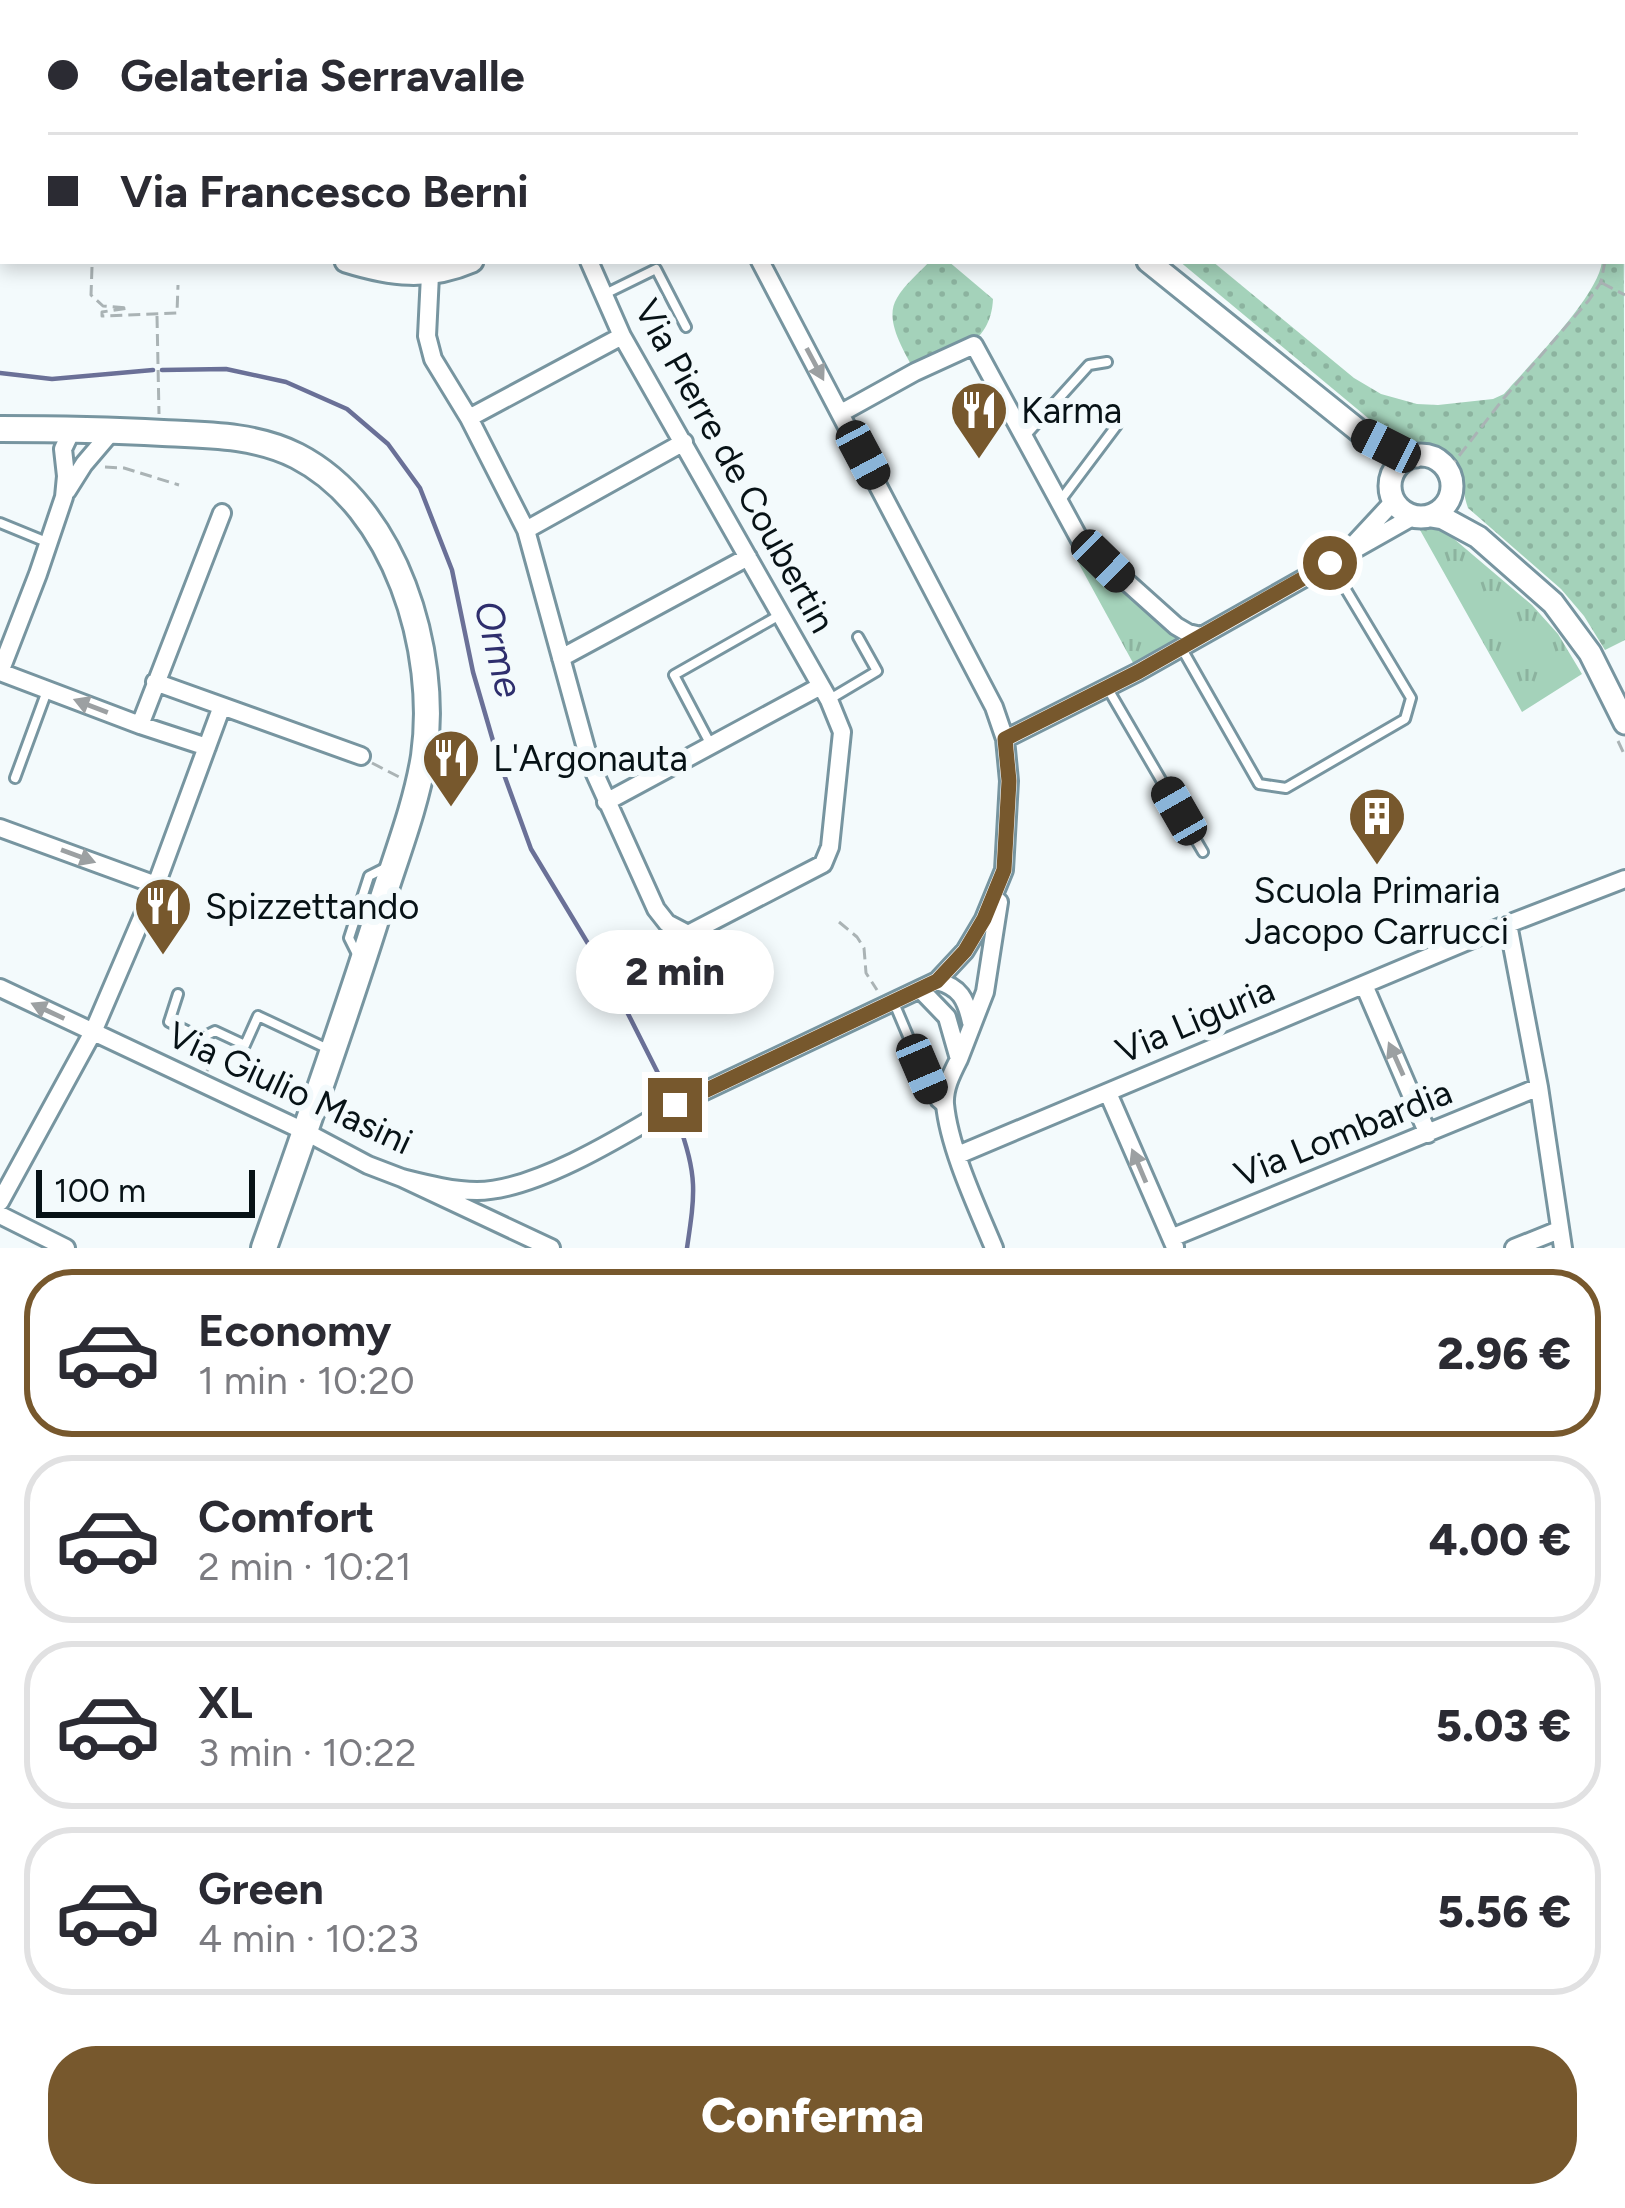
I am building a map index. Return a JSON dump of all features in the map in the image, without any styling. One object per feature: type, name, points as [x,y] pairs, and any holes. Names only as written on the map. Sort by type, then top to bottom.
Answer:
[{"type":"main road","points":[[0,429],[222,435],[295,455],[329,477],[374,525],[409,602],[427,703],[424,754],[363,964],[264,1248]]},
{"type":"street","points":[[355,264],[430,275],[463,264]]},
{"type":"street","name":"Via Pierre de Coubertin","points":[[590,264],[622,336],[842,732],[830,847],[823,864],[688,934],[667,923],[656,909],[606,802]]},
{"type":"street","points":[[762,264],[994,707],[1005,739],[1009,781],[1004,870],[985,992],[946,1090],[958,1155],[994,1248]]},
{"type":"street","points":[[1152,264],[1364,434],[1435,459],[1450,482],[1454,505],[1478,537]]},
{"type":"street","points":[[430,275],[427,336],[433,359],[526,530],[590,764],[606,802],[711,745],[824,693]]},
{"type":"street","points":[[469,418],[622,336]]},
{"type":"street","points":[[841,413],[974,345],[1080,540],[1176,626],[1201,636]]},
{"type":"street","points":[[37,429],[63,461]]},
{"type":"street","points":[[91,430],[63,448],[64,497],[0,672],[207,747]]},
{"type":"street","points":[[64,497],[90,465],[91,430]]},
{"type":"street","points":[[1364,434],[1378,454],[1399,508],[1443,518],[1478,537],[1564,615],[1590,653],[1620,728]]},
{"type":"street","points":[[526,530],[684,442]]},
{"type":"street","points":[[1337,560],[1392,490],[1400,464],[1416,456]]},
{"type":"street","points":[[1005,739],[1444,507],[1450,482]]},
{"type":"street","points":[[140,724],[222,513]]},
{"type":"street","points":[[561,658],[748,557]]},
{"type":"street","points":[[155,682],[361,756]]},
{"type":"street","points":[[0,1202],[93,1032],[156,885],[222,706]]},
{"type":"street","points":[[0,827],[156,885]]},
{"type":"street","points":[[403,1178],[475,1192],[527,1183],[675,1105],[937,981],[965,951],[1004,870]]},
{"type":"street","name":"Via Liguria","points":[[958,1155],[1625,879]]},
{"type":"street","points":[[1508,924],[1561,1239],[1514,1248]]},
{"type":"street","points":[[937,981],[950,985],[967,1001],[971,1022]]},
{"type":"street","points":[[1364,985],[1428,1134]]},
{"type":"street","name":"Via Giulio Masini","points":[[0,988],[551,1248]]},
{"type":"street","points":[[920,989],[947,1017],[958,1059]]},
{"type":"street","name":"Via Lombardia","points":[[1173,1243],[1539,1087]]},
{"type":"street","points":[[1108,1093],[1173,1243]]},
{"type":"street","points":[[0,1215],[66,1248]]},
{"type":"lane","points":[[604,295],[656,269],[686,328]]},
{"type":"lane","points":[[1024,437],[1089,364],[1107,362]]},
{"type":"lane","points":[[1059,502],[1117,425]]},
{"type":"lane","points":[[0,524],[49,544]]},
{"type":"lane","points":[[1181,648],[1259,784],[1286,788],[1406,719],[1411,698],[1337,560]]},
{"type":"lane","points":[[711,745],[674,675],[780,615]]},
{"type":"lane","points":[[824,693],[877,671],[858,638]]},
{"type":"lane","points":[[1107,688],[1203,852]]},
{"type":"lane","points":[[15,778],[47,690]]},
{"type":"lane","points":[[178,994],[169,1022],[201,1038],[214,1031],[245,1045],[258,1016],[333,1052]]},
{"type":"lane","points":[[894,1001],[936,1102],[947,1111]]},
{"type":"path","points":[[1450,482],[1601,282],[1604,264]]},
{"type":"path","points":[[92,267],[91,295],[103,306],[129,310],[102,312],[102,316],[177,313],[178,285]]},
{"type":"path","points":[[1601,282],[1625,295]]},
{"type":"path","points":[[157,314],[158,415]]},
{"type":"path","points":[[90,465],[124,468],[179,485]]},
{"type":"path","points":[[1620,728],[1625,756]]},
{"type":"path","points":[[361,756],[405,780],[408,772]]},
{"type":"path","points":[[839,922],[864,948],[866,973],[877,990],[894,1001]]},
{"type":"path","points":[[201,1083],[225,1036]]},
{"type":"green space","points":[[927,264],[952,264],[993,299],[991,315],[967,347],[915,372],[892,316],[904,288]]},
{"type":"green space","points":[[1183,264],[1216,264],[1354,378],[1381,394],[1438,405],[1504,394],[1576,311],[1601,264],[1624,264],[1625,640],[1605,650],[1561,589],[1468,508],[1449,455],[1392,438]]},
{"type":"green space","points":[[1434,526],[1532,605],[1558,634],[1582,674],[1522,712],[1420,530]]},
{"type":"green space","points":[[1080,540],[1188,633],[1138,672],[1073,553]]},
{"type":"waterway","name":"Orme","points":[[162,370],[226,369],[286,382],[347,409],[388,444],[420,488],[452,570],[473,672],[531,849],[616,990],[665,1087]]},
{"type":"waterway","name":"Orme","points":[[0,373],[52,379],[153,370]]},
{"type":"waterway","name":"Orme","points":[[678,1122],[693,1185],[687,1248]]},
{"type":"place","name":"Karma","points":[[979,461]]},
{"type":"place","name":"L'Argonauta","points":[[451,809]]},
{"type":"place","name":"Scuola Primaria Jacopo Carrucci","points":[[1377,867]]},
{"type":"place","name":"Spizzettando","points":[[163,957]]},
{"type":"route","points":[[675,1105],[937,981],[965,951],[1004,870],[1009,781],[1005,739],[1138,672],[1330,563]]}]
